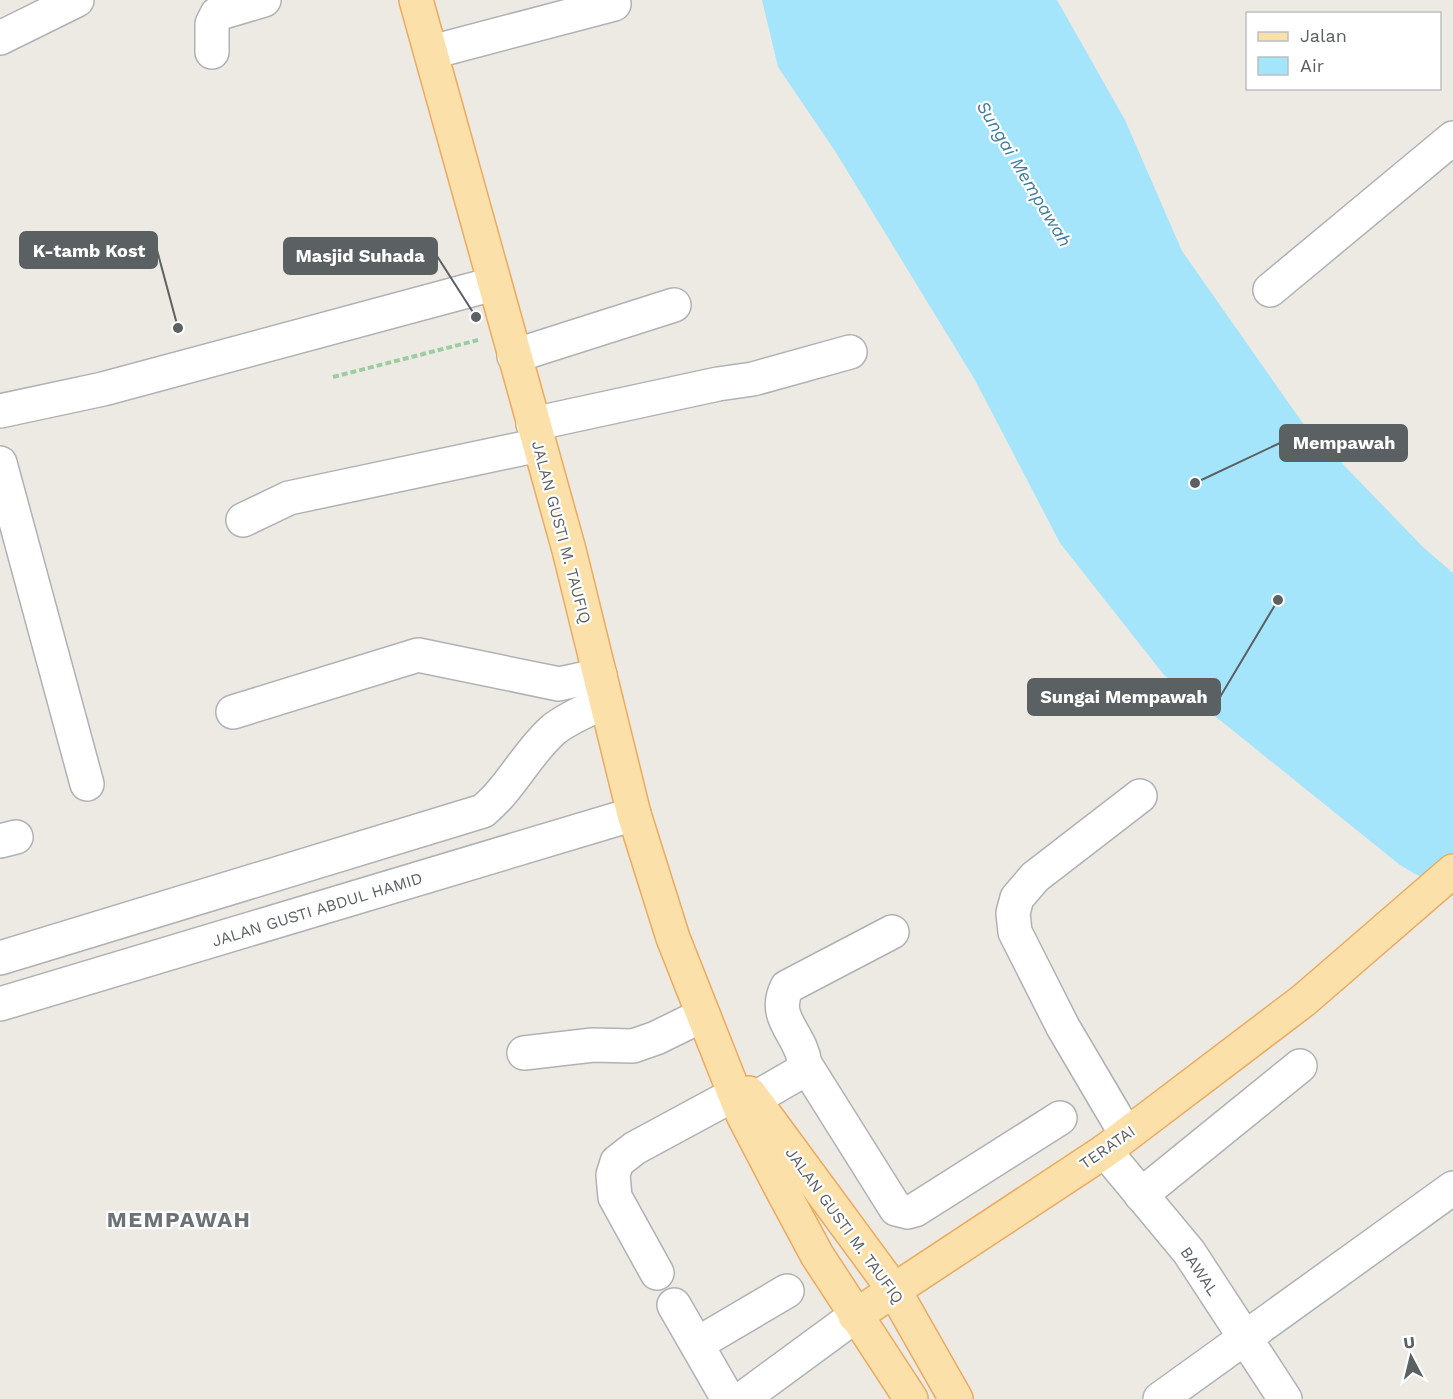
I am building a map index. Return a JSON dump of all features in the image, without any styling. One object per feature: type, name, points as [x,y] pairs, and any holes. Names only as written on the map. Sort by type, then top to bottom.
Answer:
[{"type":"main road","name":"JALAN GUSTI M. TAUFIQ","points":[[416,0],[432,52],[493,284],[569,550],[634,814],[673,938],[721,1059],[745,1097],[894,1290],[956,1399]]},
{"type":"main road","name":"TERATAI","points":[[855,1316],[1116,1142],[1304,1000],[1450,874]]},
{"type":"main road","name":"JALAN GUSTI M. TAUFIQ","points":[[745,1097],[744,1115],[817,1255],[911,1399]]},
{"type":"street","points":[[0,38],[77,0]]},
{"type":"street","points":[[212,52],[212,24],[217,14],[264,0]]},
{"type":"street","points":[[432,52],[614,4]]},
{"type":"street","points":[[1270,290],[1453,138]]},
{"type":"street","points":[[0,411],[103,389],[493,284]]},
{"type":"street","points":[[510,344],[674,305]]},
{"type":"street","points":[[243,520],[289,498],[718,384],[753,379],[850,352]]},
{"type":"street","points":[[0,463],[87,784]]},
{"type":"street","points":[[233,712],[418,656],[559,684],[603,688]]},
{"type":"street","points":[[0,958],[483,811],[500,797],[535,749],[554,729],[603,688]]},
{"type":"street","name":"BAWAL","points":[[1140,796],[1035,877],[1017,898],[1013,913],[1015,932],[1063,1027],[1141,1195],[1189,1252],[1285,1399]]},
{"type":"street","name":"JALAN GUSTI ABDUL HAMID","points":[[0,1004],[634,814]]},
{"type":"street","points":[[892,932],[787,987],[781,999],[780,1009],[803,1052],[805,1064],[896,1209],[908,1212],[915,1210],[1060,1118]]},
{"type":"street","points":[[524,1053],[593,1045],[633,1046],[656,1038],[703,1015]]},
{"type":"street","points":[[657,1274],[615,1197],[613,1175],[617,1162],[634,1148],[797,1074],[805,1064]]},
{"type":"street","points":[[1141,1195],[1300,1066]]},
{"type":"street","points":[[1160,1399],[1453,1188]]},
{"type":"street","points":[[697,1344],[787,1291]]},
{"type":"street","points":[[674,1305],[728,1399]]},
{"type":"street","name":"TERATAI","points":[[742,1399],[855,1316]]},
{"type":"path","points":[[333,377],[510,344]]},
{"type":"water","points":[[762,0],[1057,0],[1125,120],[1182,251],[1302,422],[1424,548],[1453,573],[1453,896],[1400,865],[1164,675],[1060,543],[975,380],[835,151],[778,67]]},
{"type":"place","name":"Masjid Suhada","points":[[476,317]]},
{"type":"place","name":"K-tamb Kost","points":[[178,328]]},
{"type":"place","name":"Mempawah","points":[[1195,483]]},
{"type":"place","name":"Sungai Mempawah","points":[[1278,600]]},
{"type":"district","name":"MEMPAWAH","points":[[179,1219]]}]
